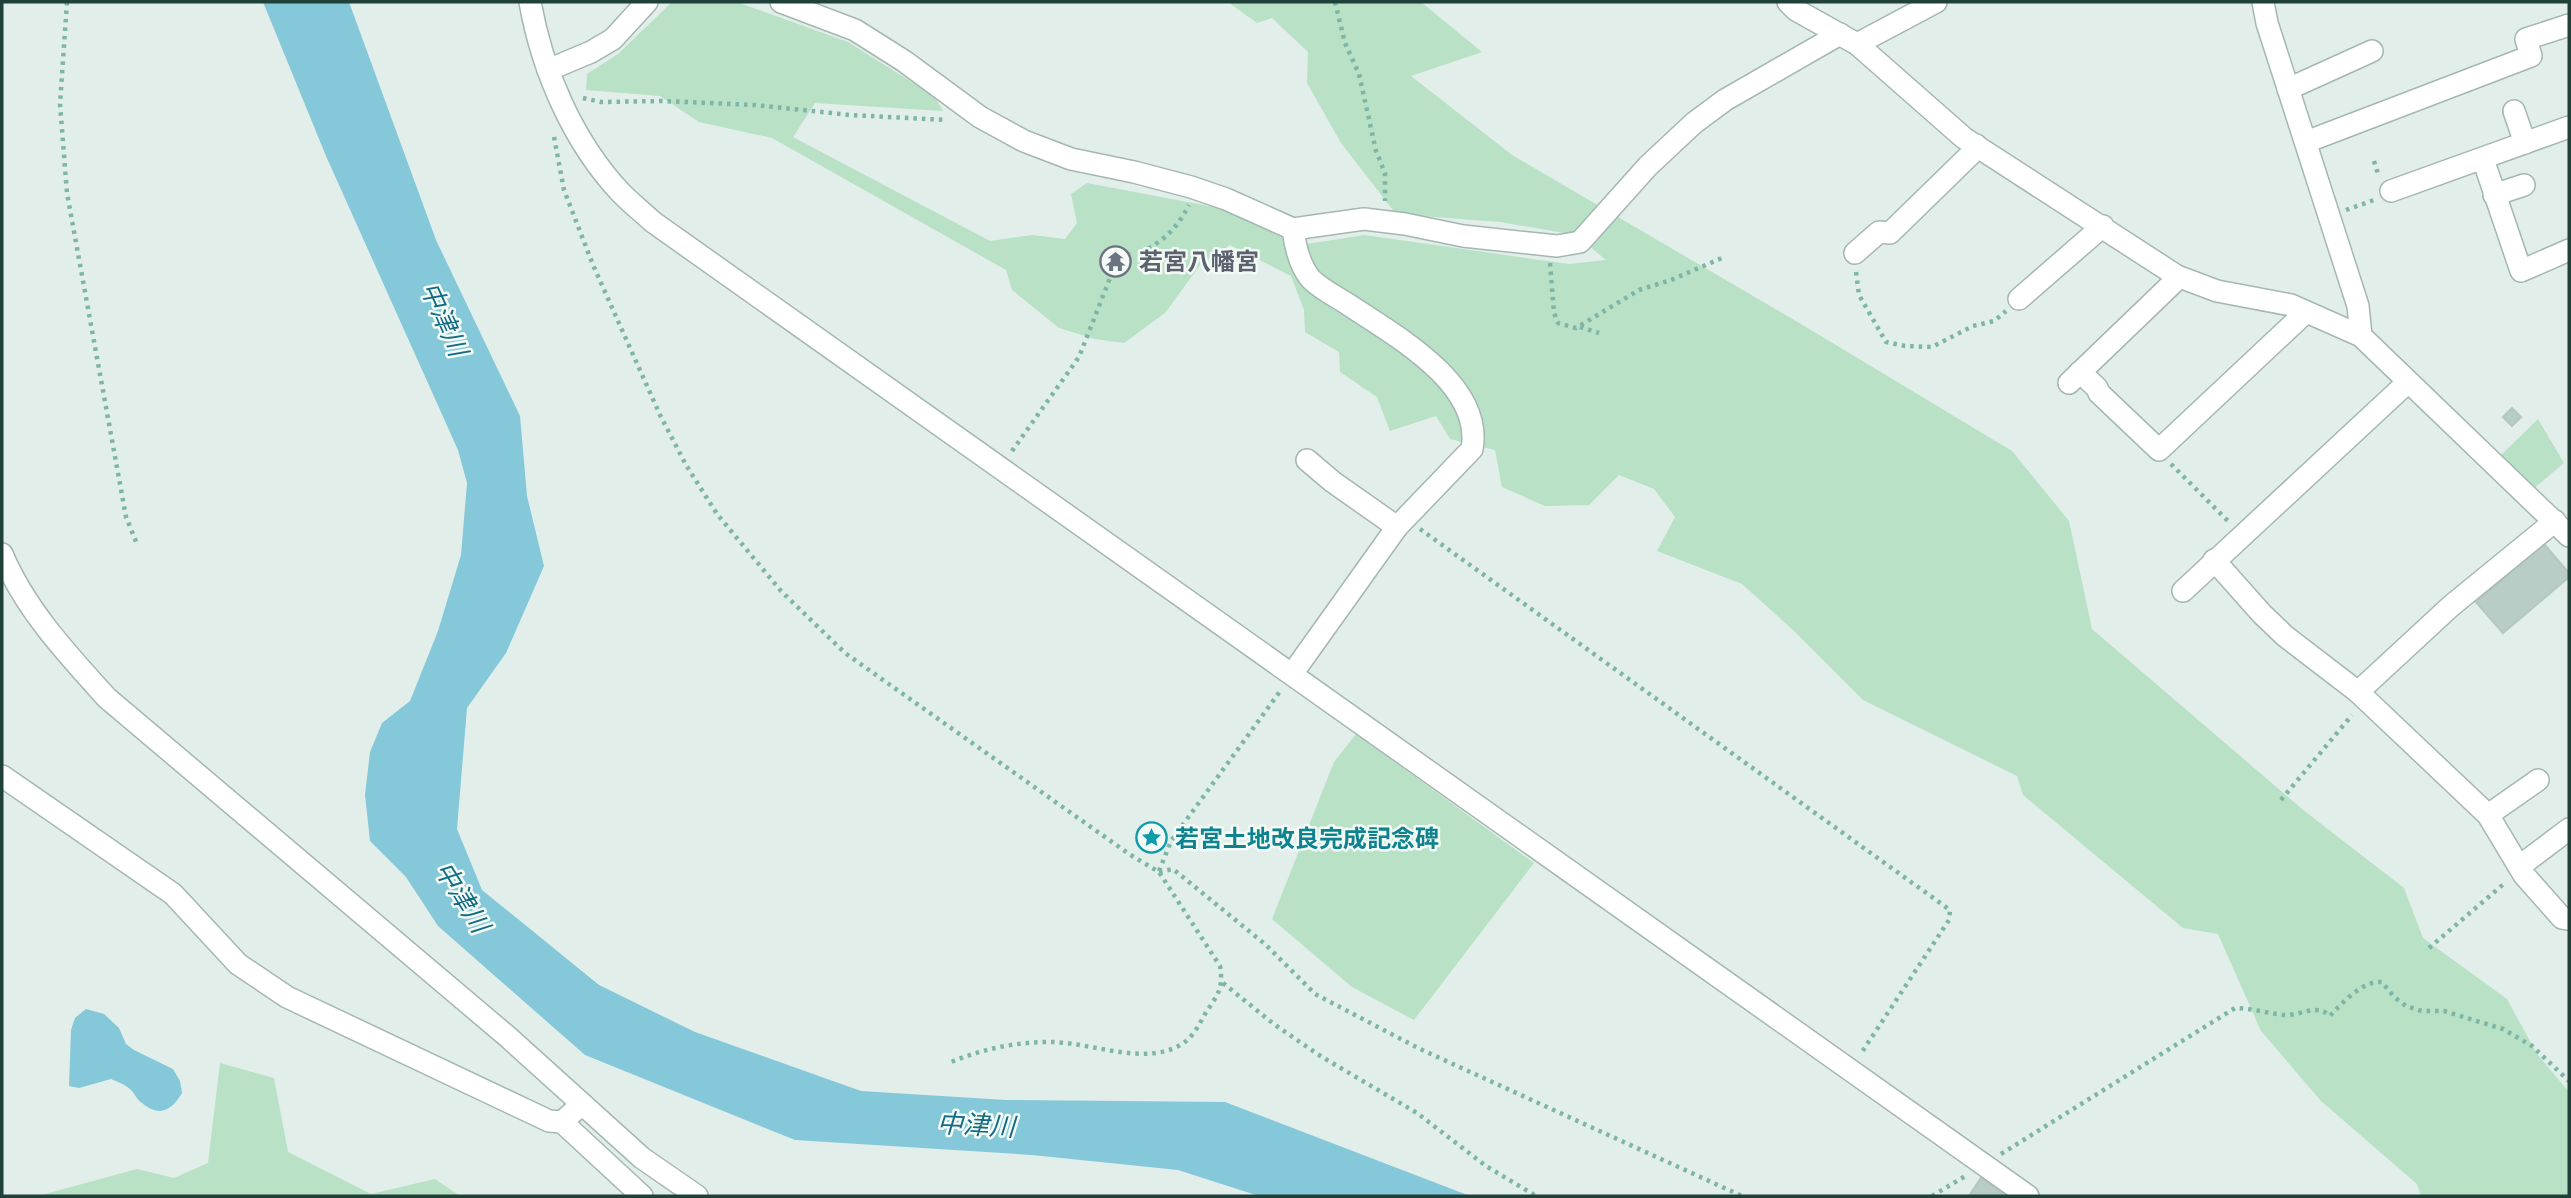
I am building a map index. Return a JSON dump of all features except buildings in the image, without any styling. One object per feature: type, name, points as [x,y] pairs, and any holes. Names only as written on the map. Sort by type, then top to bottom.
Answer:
[{"type":"street","points":[[530,2],[537,39],[548,70],[580,137],[620,192],[653,222],[2028,1196]]},
{"type":"street","points":[[548,70],[591,52],[613,39],[648,2]]},
{"type":"street","points":[[781,2],[855,30],[904,61],[979,117],[1024,141],[1071,159],[1133,172],[1226,199],[1293,229],[1364,219],[1463,236],[1549,245],[1580,242],[1648,166],[1694,123],[1725,100],[1848,39],[1936,2]]},
{"type":"street","points":[[1788,2],[1796,10],[1848,39],[1964,138],[2177,276],[2217,291],[2291,305],[2361,336],[2562,529],[2451,606],[2361,696]]},
{"type":"street","points":[[2263,2],[2267,23],[2358,306],[2361,336]]},
{"type":"street","points":[[2306,142],[2531,56],[2526,39],[2569,24]]},
{"type":"street","points":[[2288,89],[2372,51]]},
{"type":"street","points":[[2514,111],[2525,143]]},
{"type":"street","points":[[2391,191],[2569,127]]},
{"type":"street","points":[[1855,253],[1879,232],[1890,233],[1971,154],[1976,145]]},
{"type":"street","points":[[2483,159],[2521,271],[2569,250]]},
{"type":"street","points":[[2494,195],[2524,184]]},
{"type":"street","points":[[2019,299],[2103,226]]},
{"type":"street","points":[[1292,674],[1401,523],[1472,449],[1474,425],[1453,386],[1439,369],[1420,353],[1311,279],[1295,250],[1293,229]]},
{"type":"street","points":[[2177,276],[2173,283],[2075,378],[2159,450],[2209,393],[2306,312]]},
{"type":"street","points":[[2183,591],[2408,382]]},
{"type":"street","points":[[1307,460],[1333,482],[1401,523]]},
{"type":"street","points":[[2,554],[13,579],[60,646],[107,698],[508,1037],[642,1158],[697,1196]]},
{"type":"street","points":[[2214,560],[2277,629],[2361,696],[2488,815],[2524,875],[2561,918],[2569,919]]},
{"type":"street","points":[[2,776],[173,894],[238,964],[287,997],[550,1121],[562,1122],[642,1196]]},
{"type":"street","points":[[2488,815],[2538,780]]},
{"type":"street","points":[[2520,867],[2569,829]]},
{"type":"street","points":[[562,1122],[582,1104]]},
{"type":"path","points":[[67,2],[60,104],[67,193],[126,517],[137,544]]},
{"type":"path","points":[[1335,2],[1345,43],[1359,74],[1376,151],[1385,173],[1385,203],[1375,220]]},
{"type":"path","points":[[558,93],[601,103],[662,101],[755,105],[850,115],[972,121],[979,117]]},
{"type":"path","points":[[553,130],[564,190],[593,265],[660,415],[686,465],[717,514],[781,591],[845,653],[1129,854],[1159,872],[1220,966],[1223,983],[1193,1033],[1184,1043],[1158,1053],[1042,1043],[996,1047],[951,1062]]},
{"type":"path","points":[[1141,253],[1163,240],[1179,225],[1197,190]]},
{"type":"path","points":[[2328,216],[2391,191]]},
{"type":"path","points":[[1549,245],[1554,313],[1559,323],[1599,334]]},
{"type":"path","points":[[1855,253],[1859,295],[1886,342],[1932,347],[1973,327],[1994,321],[2019,299]]},
{"type":"path","points":[[1579,327],[1639,290],[1671,281],[1722,258]]},
{"type":"path","points":[[1000,467],[1079,357],[1112,273]]},
{"type":"path","points":[[2159,450],[2242,535]]},
{"type":"path","points":[[1401,523],[1950,910],[1950,920],[1850,1070]]},
{"type":"path","points":[[1159,872],[1171,841],[1292,674]]},
{"type":"path","points":[[2281,800],[2361,696]]},
{"type":"path","points":[[2429,948],[2520,867]]},
{"type":"path","points":[[1159,872],[1173,869],[1266,945],[1315,994],[1337,1007],[1420,1049],[1742,1196]]},
{"type":"path","points":[[1932,1196],[2235,1008],[2288,1015],[2314,1009],[2324,1011],[2330,1016],[2344,1001],[2374,981],[2382,982],[2406,1006],[2422,1011],[2444,1011],[2502,1029],[2532,1046],[2569,1081]]},
{"type":"path","points":[[1223,983],[1275,1025],[1322,1057],[1417,1113],[1486,1166],[1536,1196]]},
{"type":"green space","points":[[672,2],[737,2],[848,42],[934,96],[943,111],[815,103],[793,137],[990,241],[1032,235],[1065,239],[1077,223],[1071,194],[1087,183],[1219,208],[1307,244],[1364,235],[1569,264],[1606,260],[1576,235],[1500,222],[1396,214],[1341,143],[1307,83],[1308,52],[1272,18],[1257,23],[1228,2],[1421,2],[1482,52],[1411,76],[1512,155],[2012,451],[2069,521],[2092,629],[2302,809],[2404,888],[2423,938],[2507,999],[2537,1054],[2569,1092],[2569,1196],[2421,1196],[2417,1184],[2321,1101],[2261,1031],[2218,934],[2183,928],[2023,795],[2017,776],[1863,700],[1742,584],[1657,551],[1675,517],[1654,489],[1619,475],[1589,505],[1545,506],[1502,487],[1495,450],[1450,439],[1436,416],[1390,431],[1377,397],[1340,372],[1339,352],[1305,332],[1304,310],[1291,276],[1230,245],[1200,265],[1165,313],[1124,343],[1095,339],[1059,328],[1012,290],[1006,270],[772,138],[699,122],[660,96],[586,90],[587,74],[618,54]]},
{"type":"green space","points":[[2538,419],[2564,463],[2532,490],[2497,459]]},
{"type":"green space","points":[[1356,734],[1534,863],[1414,1020],[1352,987],[1272,919],[1334,762]]},
{"type":"green space","points":[[220,1063],[274,1078],[288,1152],[371,1194],[435,1179],[460,1196],[38,1196],[137,1169],[174,1178],[208,1163]]},
{"type":"water","name":"中津川","points":[[263,2],[349,2],[436,240],[520,416],[527,496],[544,566],[506,653],[467,708],[457,829],[482,890],[599,985],[695,1032],[861,1091],[1006,1100],[1225,1102],[1470,1196],[1259,1196],[1178,1170],[1032,1155],[795,1140],[585,1055],[438,926],[406,877],[370,841],[365,795],[370,752],[382,723],[410,701],[438,631],[461,555],[467,483],[458,450],[326,156]]},
{"type":"water","points":[[86,1009],[104,1014],[119,1028],[126,1044],[134,1050],[173,1069],[180,1081],[182,1093],[170,1108],[160,1111],[148,1108],[127,1087],[111,1079],[79,1088],[69,1086],[71,1030],[75,1018]]},
{"type":"place","name":"若宮八幡宮","points":[[1116,261]]},
{"type":"place","name":"若宮土地改良完成記念碑","points":[[1152,838]]}]
